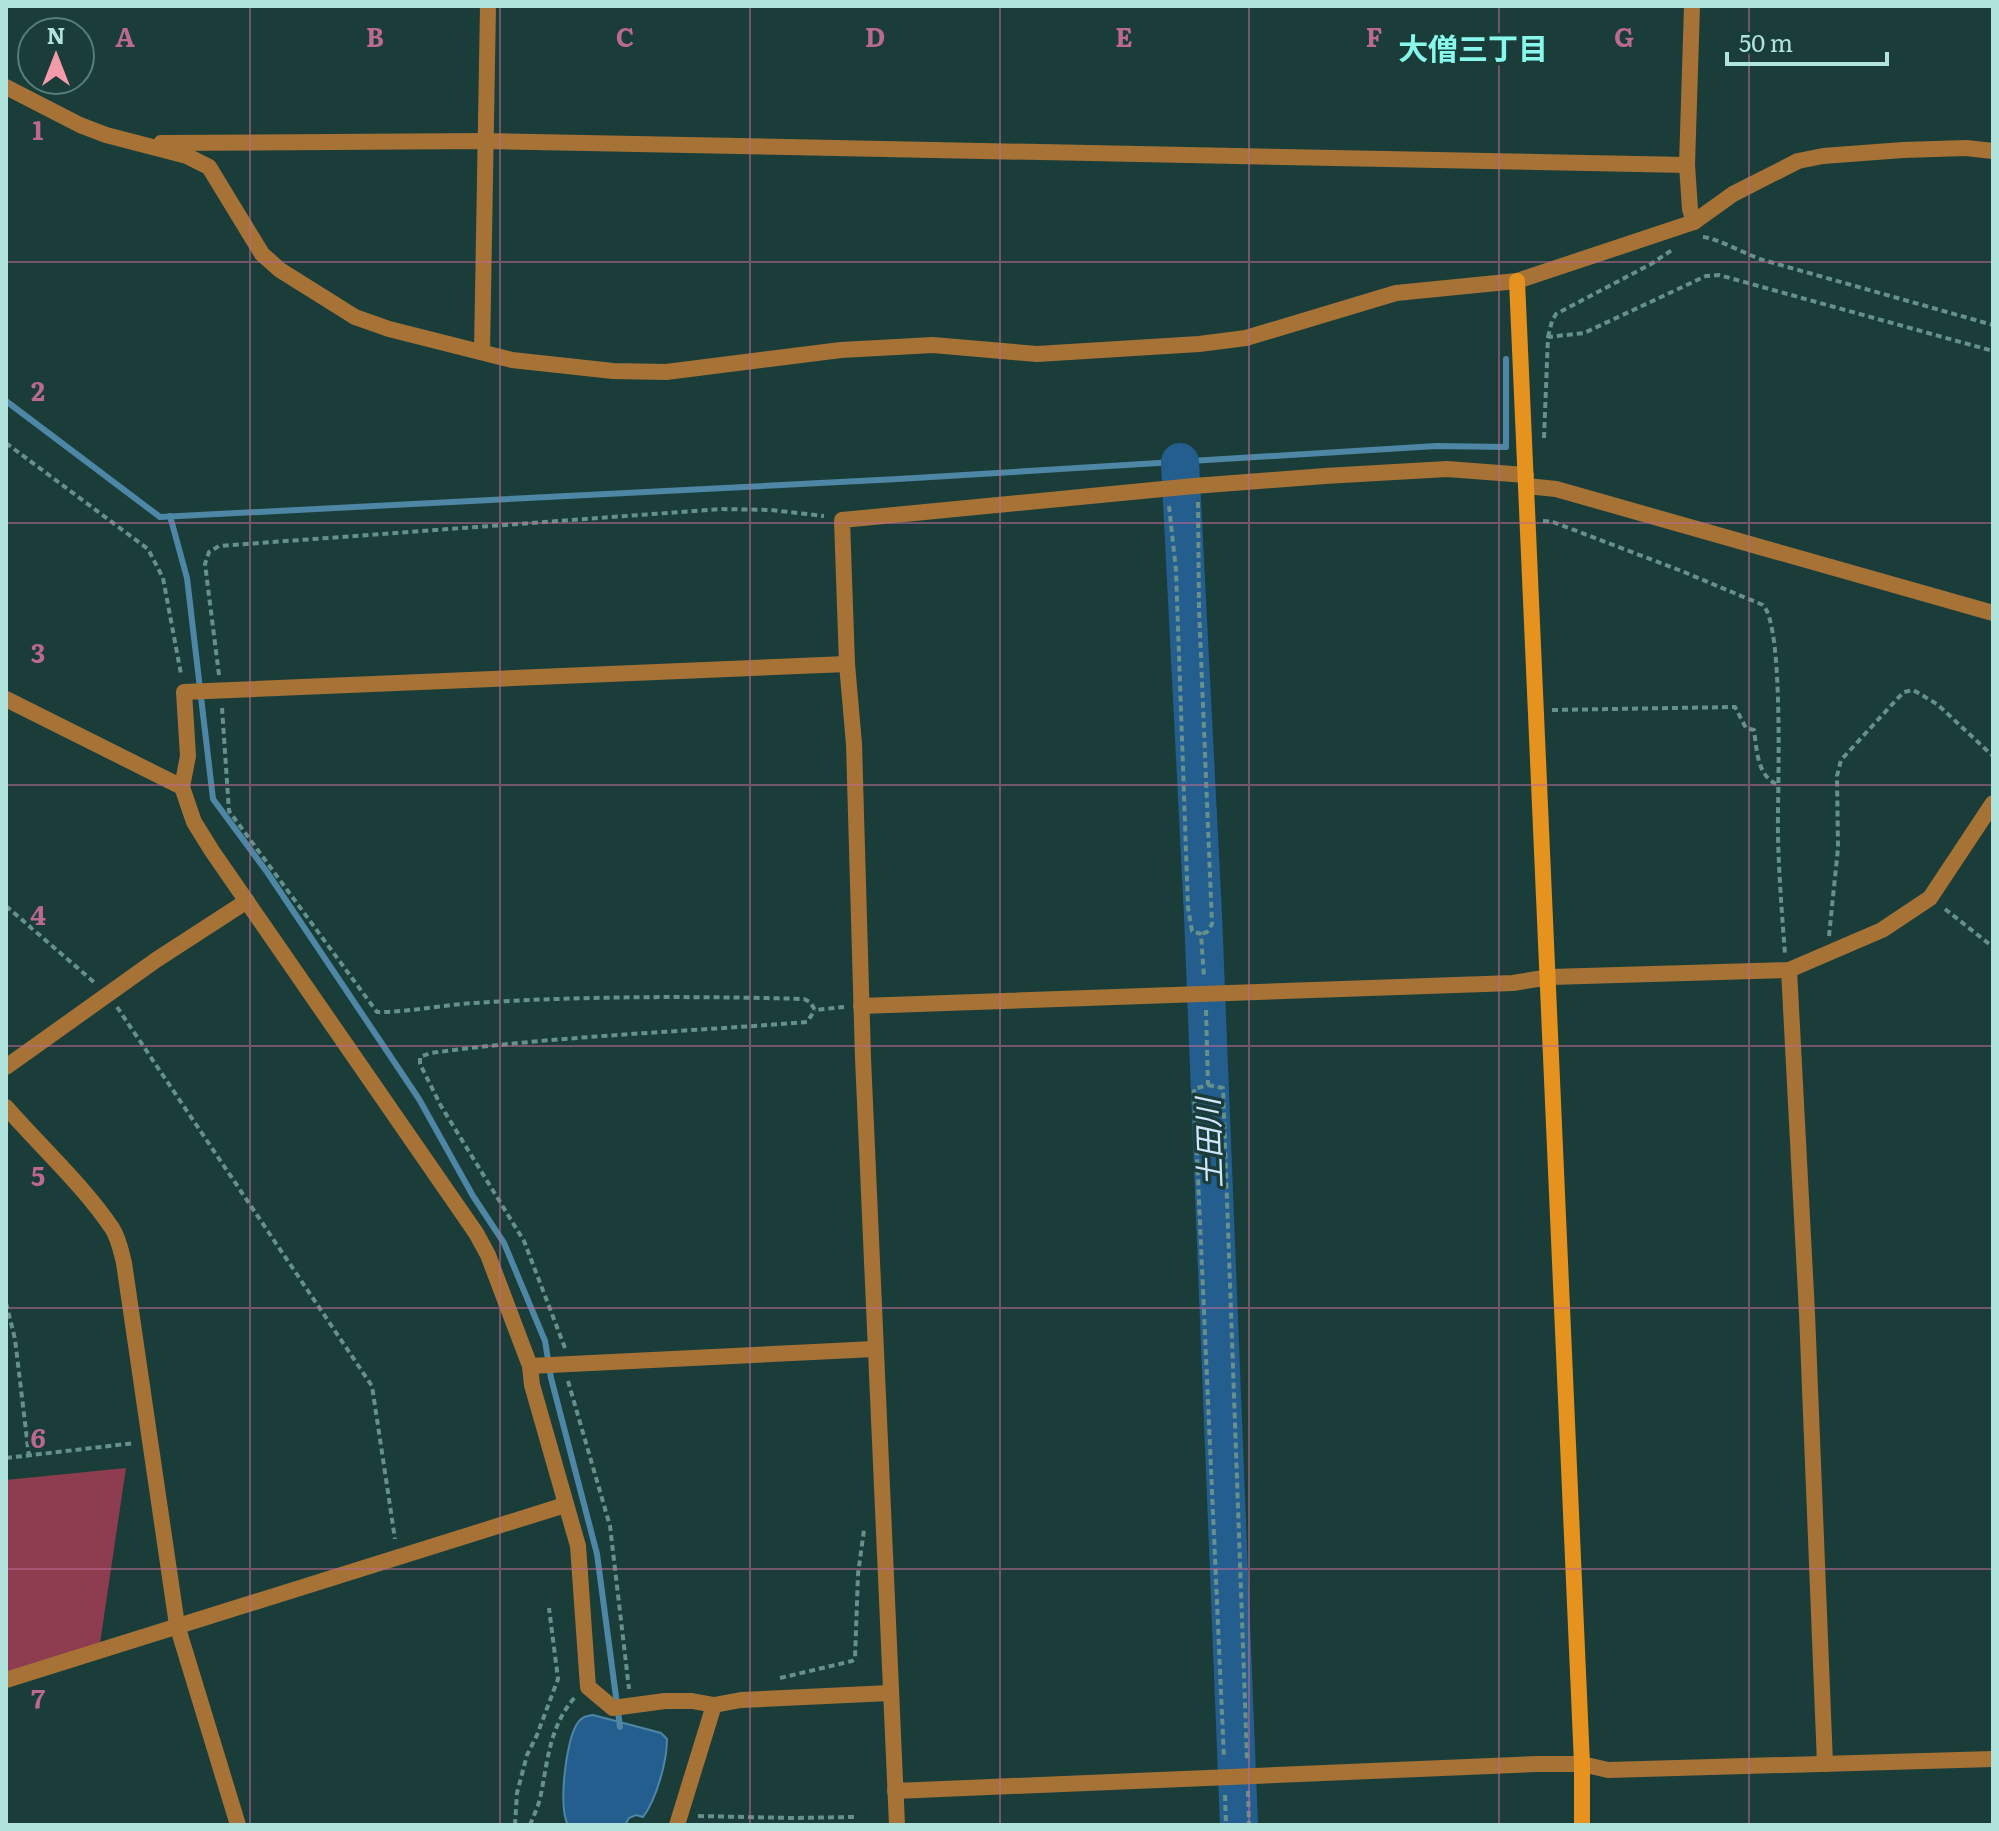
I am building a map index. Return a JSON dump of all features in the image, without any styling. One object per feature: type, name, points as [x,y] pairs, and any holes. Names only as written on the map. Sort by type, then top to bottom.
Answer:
[{"type":"street","points":[[482,352],[488,6]]},
{"type":"street","points":[[1692,6],[1687,165],[1692,228]]},
{"type":"street","points":[[6,87],[80,125],[187,156],[209,167],[262,254],[280,270],[345,311],[389,329],[512,360],[613,371],[666,372],[841,350],[933,345],[1037,354],[1246,338],[1396,293],[1517,281],[1692,228],[1733,194],[1798,161],[1903,150],[1966,148],[1993,151]]},
{"type":"street","points":[[141,143],[485,141],[1687,165]]},
{"type":"street","points":[[1517,281],[1550,977],[1582,1825]]},
{"type":"street","points":[[897,1825],[874,1349],[854,744],[847,664],[842,520],[1196,493],[1447,469],[1526,480],[1993,613]]},
{"type":"street","points":[[847,664],[184,692],[188,756],[182,787],[194,822],[476,1233],[488,1255],[530,1366],[532,1385],[578,1546],[588,1687],[613,1708],[665,1701],[714,1705],[741,1700],[890,1693]]},
{"type":"street","points":[[6,699],[182,787]]},
{"type":"street","points":[[861,1006],[1205,992],[1268,993],[1513,983],[1550,977],[1787,970],[1882,930],[1930,898],[1993,803]]},
{"type":"street","points":[[6,1067],[107,994],[247,901]]},
{"type":"street","points":[[1787,970],[1807,1313],[1825,1764]]},
{"type":"street","points":[[6,1107],[92,1203],[119,1243],[177,1625],[238,1825]]},
{"type":"street","points":[[530,1366],[874,1349]]},
{"type":"street","points":[[6,1680],[565,1505]]},
{"type":"street","points":[[679,1820],[714,1705]]},
{"type":"street","points":[[895,1791],[1582,1764],[1608,1770],[1993,1759]]},
{"type":"path","points":[[1544,444],[1548,337],[1556,314],[1651,264],[1692,228],[1731,249],[1763,260],[1993,325]]},
{"type":"path","points":[[1548,337],[1584,333],[1706,276],[1719,275],[1993,351]]},
{"type":"path","points":[[6,443],[148,549],[163,578],[184,692]]},
{"type":"path","points":[[1166,494],[1176,570],[1188,907],[1192,931],[1201,934],[1207,932],[1212,924],[1196,493]]},
{"type":"path","points":[[815,1010],[804,999],[703,998],[472,1003],[406,1012],[377,1012],[229,811],[220,690],[205,564],[209,552],[219,546],[721,509],[771,510],[842,520]]},
{"type":"path","points":[[1529,519],[1553,522],[1679,570],[1763,605],[1767,610],[1776,667],[1778,837],[1787,970]]},
{"type":"path","points":[[1833,949],[1829,936],[1838,848],[1837,776],[1841,760],[1904,692],[1913,690],[1937,704],[1993,756]]},
{"type":"path","points":[[1537,710],[1735,707],[1746,728],[1754,730],[1761,769],[1769,781],[1778,785]]},
{"type":"path","points":[[1930,898],[1993,947]]},
{"type":"path","points":[[6,906],[107,994],[125,1016],[372,1386],[399,1556]]},
{"type":"path","points":[[1201,934],[1208,1085]]},
{"type":"path","points":[[815,1010],[861,1006]]},
{"type":"path","points":[[626,1706],[629,1691],[627,1650],[613,1542],[566,1373],[566,1352],[524,1241],[428,1083],[420,1057],[502,1043],[807,1022],[815,1010]]},
{"type":"path","points":[[1226,1825],[1194,1089],[1208,1085],[1223,1088],[1249,1825]]},
{"type":"path","points":[[6,1303],[15,1339],[29,1456]]},
{"type":"path","points":[[6,1458],[149,1442]]},
{"type":"path","points":[[775,1679],[855,1658],[858,1574],[865,1522]]},
{"type":"path","points":[[515,1825],[517,1793],[527,1755],[558,1679],[549,1608]]},
{"type":"path","points":[[530,1825],[541,1797],[551,1740],[560,1718],[571,1702],[588,1687]]},
{"type":"path","points":[[679,1820],[855,1817]]},
{"type":"shaded area","points":[[126,1468],[99,1650],[6,1673],[6,1480]]},
{"type":"water","points":[[593,1715],[661,1733],[667,1739],[663,1769],[652,1801],[643,1817],[636,1815],[629,1818],[625,1825],[568,1825],[565,1816],[565,1774],[573,1732],[584,1717]]},
{"type":"waterway","points":[[6,401],[160,517],[898,479],[1436,446],[1506,447],[1506,359]]},
{"type":"waterway","name":"土田川","points":[[1180,462],[1203,915],[1239,1825]]},
{"type":"waterway","points":[[170,516],[187,578],[213,799],[267,872],[419,1099],[473,1196],[504,1243],[545,1341],[551,1378],[597,1554],[620,1727]]},
{"type":"district","name":"大僧三丁目","points":[[1473,50]]}]
